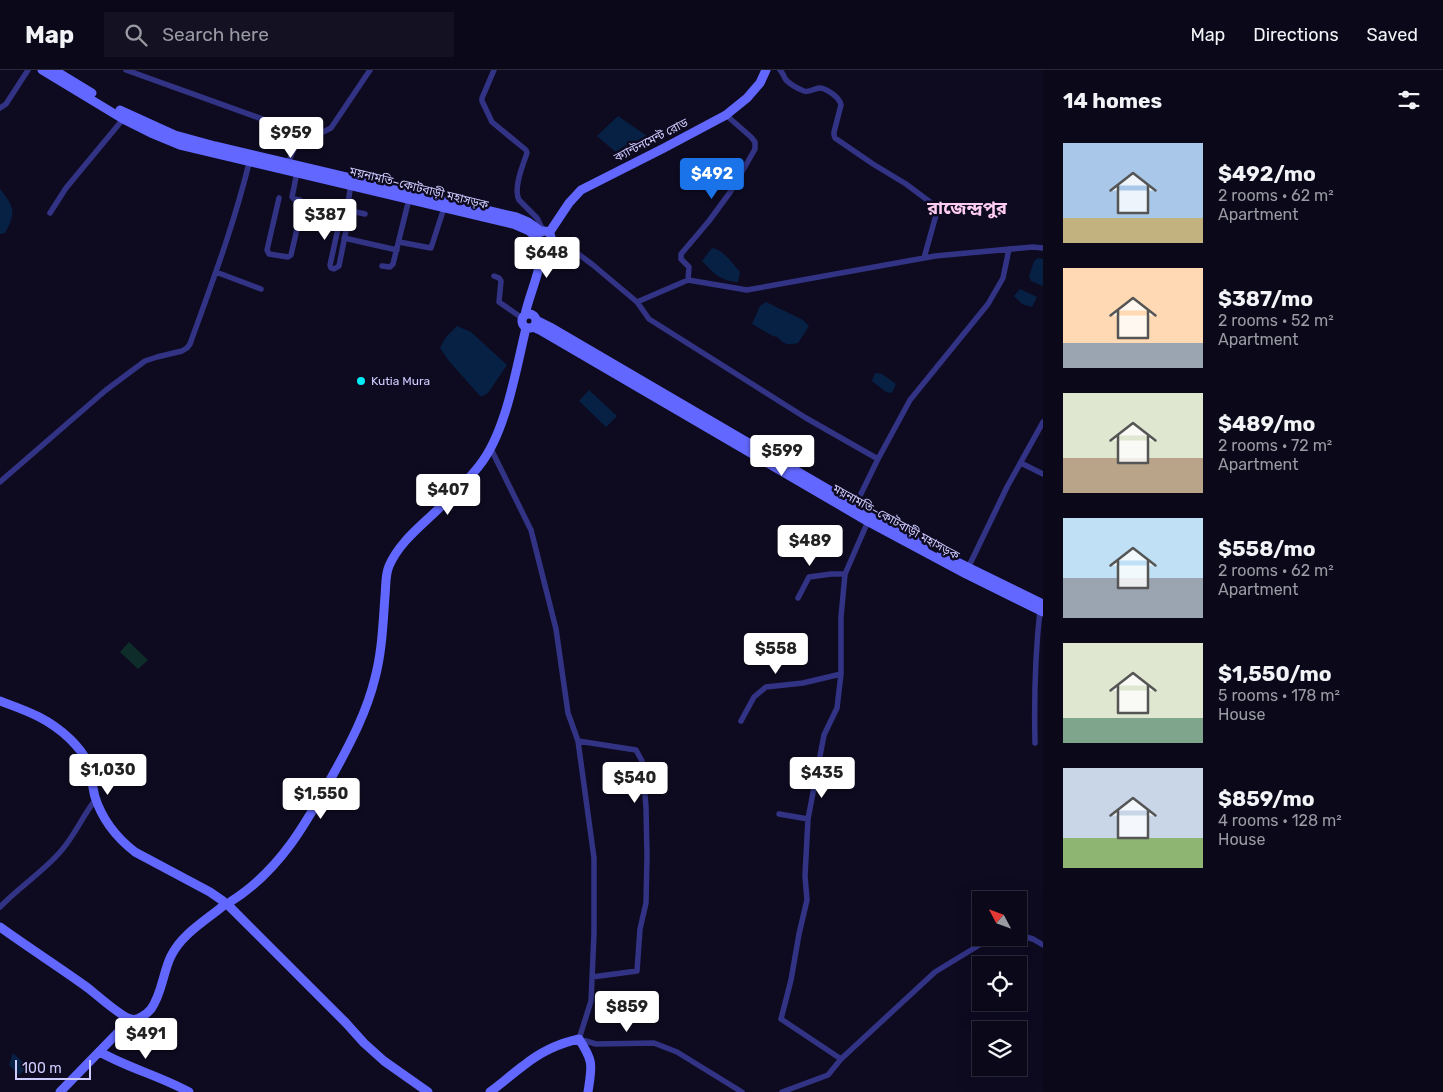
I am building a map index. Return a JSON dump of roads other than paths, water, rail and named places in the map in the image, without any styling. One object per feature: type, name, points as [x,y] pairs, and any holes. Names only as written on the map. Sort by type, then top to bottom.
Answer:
[{"type":"main road","name":"ময়নামতি–কোটবাড়ী মহাসড়ক","points":[[42,70],[124,116]]},
{"type":"main road","name":"ময়নামতি–কোটবাড়ী মহাসড়ক","points":[[54,70],[150,134],[180,145],[288,163],[409,199],[513,224],[544,238]]},
{"type":"main road","name":"ক্যান্টনমেন্ট রোড","points":[[544,238],[569,203],[581,190],[726,115],[747,98],[760,83],[766,70]]},
{"type":"main road","name":"ময়নামতি–কোটবাড়ী মহাসড়ক","points":[[250,158],[297,172],[352,181],[516,217],[528,222],[544,238]]},
{"type":"main road","points":[[0,927],[124,1016],[136,1019],[150,1010],[171,956],[192,930],[242,894],[276,863],[292,844],[352,740],[375,679],[380,653],[388,568],[392,559],[408,538],[462,486],[491,449],[508,401],[529,320],[544,238]]},
{"type":"main road","name":"ময়নামতি–কোটবাড়ী মহাসড়ক","points":[[529,320],[540,330],[650,395],[740,442],[855,506],[869,518],[968,568],[1042,609]]},
{"type":"main road","name":"ময়নামতি–কোটবাড়ী মহাসড়ক","points":[[740,442],[966,574],[1042,609]]},
{"type":"main road","points":[[0,701],[46,720],[62,731],[78,747],[86,759],[96,799],[102,814],[125,844],[135,852],[210,892],[226,904],[364,1043],[384,1061],[428,1092]]},
{"type":"main road","points":[[60,1092],[131,1019]]},
{"type":"main road","points":[[490,1092],[525,1064],[543,1053],[579,1039],[585,1047],[591,1063],[588,1092]]},
{"type":"main road","points":[[100,1052],[185,1090]]},
{"type":"street","points":[[0,108],[6,104],[28,70]]},
{"type":"street","points":[[126,70],[304,134],[323,132],[331,128],[368,71]]},
{"type":"street","points":[[494,70],[482,101],[492,122],[526,150],[527,153],[519,176],[518,197],[537,218],[544,238],[569,247],[593,265],[637,302],[649,319],[806,418],[878,459]]},
{"type":"street","points":[[780,70],[788,82],[804,91],[819,88],[826,90],[839,99],[841,105],[834,132],[836,138],[906,184],[938,208],[924,258]]},
{"type":"street","points":[[688,280],[689,266],[681,259],[681,254],[710,221],[731,191],[755,150],[755,142],[751,137],[726,115]]},
{"type":"street","points":[[50,213],[82,167],[124,116]]},
{"type":"street","points":[[288,163],[295,147],[304,134]]},
{"type":"street","points":[[0,482],[106,390],[145,361],[187,348],[216,272],[238,206],[250,158]]},
{"type":"street","points":[[279,198],[267,250],[269,254],[288,257],[291,255],[303,203],[300,200],[294,200],[292,197],[297,172]]},
{"type":"street","points":[[346,210],[349,216],[339,266],[334,269],[330,265],[342,215],[346,210],[352,181]]},
{"type":"street","points":[[382,266],[392,266],[409,199]]},
{"type":"street","points":[[399,242],[431,248],[444,208]]},
{"type":"street","points":[[346,210],[365,214]]},
{"type":"street","points":[[344,238],[397,250]]},
{"type":"street","points":[[637,302],[688,280],[746,290],[924,258],[1009,249],[1043,248]]},
{"type":"street","points":[[855,506],[910,400],[988,304],[1003,278],[1009,249]]},
{"type":"street","points":[[216,272],[261,290]]},
{"type":"street","points":[[494,276],[501,281],[499,302],[529,320]]},
{"type":"street","points":[[968,568],[1007,487],[1043,422]]},
{"type":"street","points":[[491,449],[531,530],[556,629],[568,713],[578,741],[594,858],[594,934],[591,1001],[579,1039],[596,1044],[654,1042],[677,1052],[742,1092]]},
{"type":"street","points":[[1021,463],[1043,474]]},
{"type":"street","points":[[841,1059],[781,1019],[807,900],[805,876],[808,819],[824,736],[837,708],[841,674],[841,617],[845,574],[869,518]]},
{"type":"street","points":[[798,598],[809,578],[831,574],[845,574]]},
{"type":"street","points":[[1035,743],[1034,693],[1036,647],[1042,609]]},
{"type":"street","points":[[741,721],[754,697],[766,686],[802,683],[841,674]]},
{"type":"street","points":[[578,741],[636,750],[642,761],[646,807],[646,903],[640,929],[637,971],[592,977]]},
{"type":"street","points":[[0,907],[62,851],[96,799]]},
{"type":"street","points":[[779,814],[808,819]]},
{"type":"street","points":[[1028,938],[1043,945]]},
{"type":"street","points":[[782,1092],[828,1075],[841,1059],[936,972],[978,946]]},
{"type":"water","points":[[618,116],[654,141],[624,159],[597,136]]},
{"type":"water","points":[[0,189],[9,201],[12,215],[5,233],[0,234]]},
{"type":"water","points":[[712,248],[724,254],[740,272],[738,282],[722,278],[702,261]]},
{"type":"water","points":[[1038,258],[1043,259],[1043,286],[1031,281],[1029,277],[1034,261]]},
{"type":"water","points":[[1020,289],[1037,297],[1032,307],[1022,304],[1014,296]]},
{"type":"water","points":[[766,302],[803,320],[809,326],[798,343],[784,343],[777,337],[752,324],[760,306]]},
{"type":"water","points":[[457,326],[471,332],[507,365],[488,393],[481,397],[440,348],[446,337]]},
{"type":"water","points":[[875,373],[882,374],[896,384],[892,393],[886,392],[872,381]]},
{"type":"water","points":[[589,390],[617,416],[606,427],[579,401]]},
{"type":"water","points":[[13,1053],[28,1067],[19,1075],[9,1065]]},
{"type":"place","name":"Kutia Mura","points":[[361,381]]},
{"type":"district","name":"রাজেন্দ্রপুর","points":[[967,208]]}]
